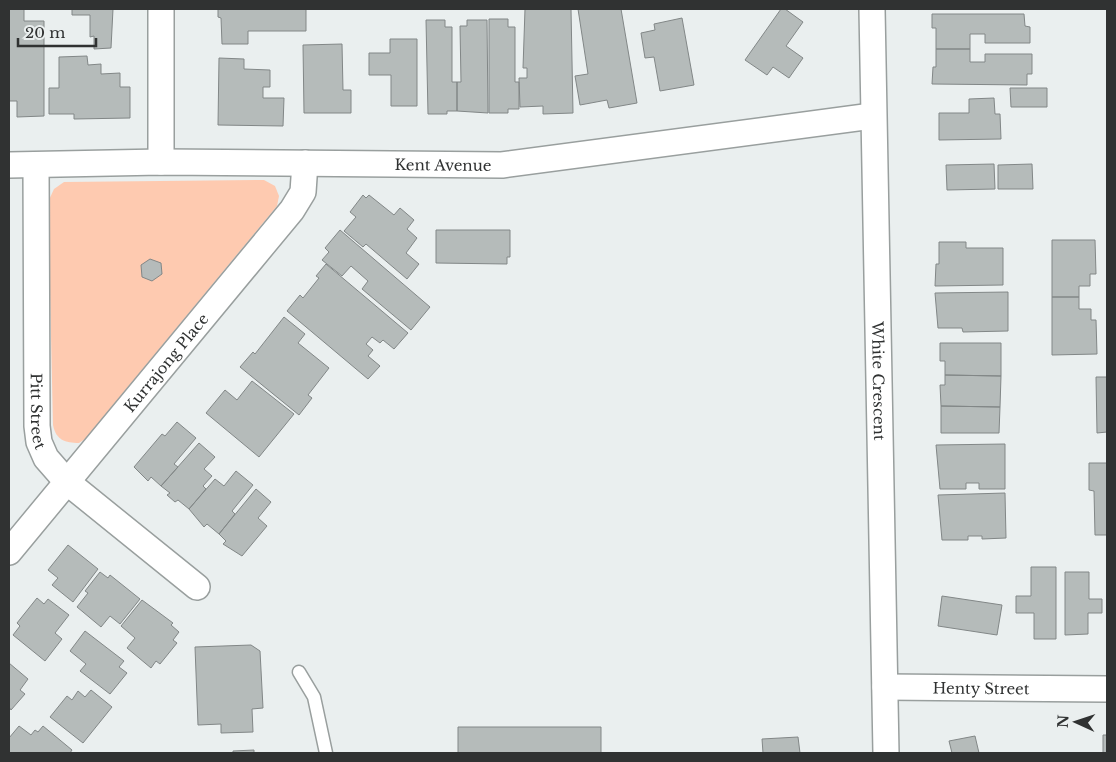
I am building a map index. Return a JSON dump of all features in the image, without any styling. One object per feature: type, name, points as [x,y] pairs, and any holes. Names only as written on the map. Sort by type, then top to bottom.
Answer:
[{"type":"street","points":[[161,9],[162,162]]},
{"type":"street","name":"White Crescent","points":[[872,9],[872,116],[886,753]]},
{"type":"street","name":"Kent Avenue","points":[[9,165],[162,162],[502,165],[872,116]]},
{"type":"street","name":"Kurrajong Place","points":[[9,552],[292,210],[303,192],[305,164]]},
{"type":"street","name":"Pitt Street","points":[[36,165],[37,426],[39,442],[46,458],[67,482],[197,587]]},
{"type":"street","name":"Henty Street","points":[[885,687],[1107,689]]},
{"type":"lane","points":[[299,672],[314,697],[326,753]]},
{"type":"shaded area","points":[[264,180],[275,186],[279,196],[277,206],[85,439],[79,443],[62,440],[56,434],[53,425],[48,202],[54,189],[64,182]]},
{"type":"building","points":[[9,9],[24,9],[24,21],[44,21],[44,116],[17,117],[17,101],[9,101]]},
{"type":"building","points":[[72,9],[113,9],[111,48],[94,49],[94,36],[90,37],[90,15],[72,15]]},
{"type":"building","points":[[218,9],[306,9],[306,31],[248,31],[248,44],[222,44],[221,18],[218,17]]},
{"type":"building","points":[[525,9],[571,9],[573,113],[543,114],[543,106],[520,107],[519,78],[527,78],[527,68],[523,68]]},
{"type":"building","points":[[578,9],[621,9],[637,103],[609,108],[607,100],[580,105],[575,76],[588,74]]},
{"type":"building","points":[[781,9],[785,9],[803,22],[786,46],[803,58],[789,78],[773,67],[767,75],[745,60]]},
{"type":"building","points":[[932,14],[1024,14],[1025,26],[1030,27],[1030,43],[985,43],[985,34],[970,34],[970,49],[936,49],[936,28],[932,28]]},
{"type":"building","points":[[682,18],[694,85],[660,91],[654,57],[645,58],[641,33],[655,30],[654,24]]},
{"type":"building","points":[[489,19],[508,19],[508,27],[515,27],[515,82],[519,82],[519,109],[508,109],[508,113],[489,113]]},
{"type":"building","points":[[426,20],[445,20],[445,27],[452,27],[452,82],[457,82],[457,111],[447,111],[447,114],[428,114]]},
{"type":"building","points":[[467,20],[487,20],[488,113],[457,111],[457,82],[461,82],[460,26],[467,26]]},
{"type":"building","points":[[390,39],[417,39],[417,106],[391,106],[391,75],[369,75],[369,53],[390,53]]},
{"type":"building","points":[[342,44],[343,90],[351,90],[351,113],[304,113],[303,45]]},
{"type":"building","points":[[936,49],[970,49],[970,62],[985,62],[985,54],[1032,54],[1032,74],[1027,74],[1027,85],[932,84],[933,67],[936,67]]},
{"type":"building","points":[[87,56],[88,65],[101,64],[101,74],[120,73],[120,87],[130,87],[130,118],[74,119],[74,114],[49,114],[49,88],[59,88],[59,57]]},
{"type":"building","points":[[219,58],[244,59],[244,69],[270,70],[270,87],[263,87],[263,98],[284,98],[283,126],[218,125]]},
{"type":"building","points":[[1010,88],[1047,88],[1047,107],[1011,107]]},
{"type":"building","points":[[994,98],[995,114],[1000,114],[1001,139],[939,140],[939,113],[969,113],[969,99]]},
{"type":"building","points":[[994,164],[995,189],[947,190],[946,165]]},
{"type":"building","points":[[1032,164],[1033,189],[998,189],[998,165]]},
{"type":"building","points":[[363,195],[366,198],[369,195],[394,215],[400,208],[414,220],[407,229],[417,238],[406,253],[419,264],[407,279],[366,244],[363,247],[344,231],[356,217],[350,212]]},
{"type":"building","points":[[340,230],[430,307],[411,330],[362,289],[368,281],[351,266],[342,276],[322,260],[329,252],[325,248]]},
{"type":"building","points":[[436,230],[510,230],[510,257],[507,257],[507,264],[436,263]]},
{"type":"building","points":[[1052,240],[1095,240],[1096,274],[1090,274],[1090,286],[1079,286],[1079,297],[1052,297]]},
{"type":"building","points":[[939,242],[966,242],[966,248],[1003,248],[1003,285],[935,286],[936,264],[939,264]]},
{"type":"building","points":[[150,259],[161,263],[162,274],[152,281],[142,277],[141,265]]},
{"type":"building","points":[[326,264],[408,333],[394,349],[383,340],[380,343],[372,337],[366,344],[373,350],[368,356],[380,366],[368,379],[287,311],[300,295],[303,298],[319,278],[316,276]]},
{"type":"building","points":[[1008,292],[1008,331],[963,332],[962,328],[938,328],[935,293]]},
{"type":"building","points":[[1052,297],[1079,297],[1079,309],[1091,309],[1091,320],[1096,320],[1097,354],[1052,355]]},
{"type":"building","points":[[284,317],[305,334],[298,343],[329,368],[308,395],[312,398],[299,415],[240,367],[253,352],[255,354]]},
{"type":"building","points":[[940,343],[1001,343],[1001,376],[945,375],[945,361],[940,361]]},
{"type":"building","points":[[945,375],[1001,376],[1000,407],[941,406],[940,385],[945,385]]},
{"type":"building","points":[[1096,377],[1107,377],[1107,432],[1097,433]]},
{"type":"building","points":[[252,381],[294,414],[259,457],[206,413],[225,390],[237,400]]},
{"type":"building","points":[[941,406],[1000,407],[999,433],[941,433]]},
{"type":"building","points":[[177,422],[196,438],[174,464],[178,467],[161,486],[151,477],[148,481],[134,467],[162,434],[165,436]]},
{"type":"building","points":[[199,443],[215,457],[204,469],[212,476],[203,486],[206,489],[189,509],[178,500],[175,502],[167,495],[170,493],[161,486]]},
{"type":"building","points":[[1005,444],[1005,489],[979,489],[979,483],[966,483],[966,489],[940,489],[936,445]]},
{"type":"building","points":[[1089,463],[1107,463],[1107,535],[1095,535],[1094,491],[1089,490]]},
{"type":"building","points":[[236,471],[253,485],[232,511],[235,514],[219,534],[207,524],[204,527],[189,509],[215,479],[224,486]]},
{"type":"building","points":[[256,489],[271,502],[258,518],[267,526],[242,556],[223,544],[226,541],[219,534]]},
{"type":"building","points":[[1005,493],[1006,538],[982,539],[982,536],[968,536],[968,540],[942,540],[938,495]]},
{"type":"building","points":[[68,545],[98,569],[73,602],[52,585],[58,578],[48,570]]},
{"type":"building","points":[[1031,567],[1056,567],[1056,639],[1034,639],[1034,613],[1016,613],[1016,596],[1031,596]]},
{"type":"building","points":[[100,572],[108,578],[110,575],[140,599],[120,624],[110,616],[101,627],[77,607],[88,593],[85,591]]},
{"type":"building","points":[[1065,572],[1089,572],[1089,599],[1102,599],[1102,613],[1088,613],[1088,634],[1065,635]]},
{"type":"building","points":[[942,596],[1002,605],[997,635],[938,626]]},
{"type":"building","points":[[37,598],[44,604],[48,599],[69,615],[55,633],[62,639],[45,661],[13,635],[20,626],[17,623]]},
{"type":"building","points":[[142,600],[173,623],[171,625],[179,632],[173,640],[177,643],[160,664],[156,661],[151,668],[127,648],[135,638],[121,626]]},
{"type":"building","points":[[85,631],[124,661],[119,667],[127,673],[110,694],[80,671],[86,664],[70,651]]},
{"type":"building","points":[[251,645],[260,651],[263,708],[252,709],[253,732],[221,733],[221,724],[198,725],[195,647]]},
{"type":"building","points":[[9,663],[28,679],[20,690],[25,694],[11,710],[9,707]]},
{"type":"building","points":[[91,690],[112,707],[83,743],[50,717],[67,696],[72,700],[78,691],[85,697]]},
{"type":"building","points":[[19,726],[31,735],[35,730],[38,732],[43,726],[72,750],[70,753],[9,753],[9,738]]},
{"type":"building","points":[[458,727],[601,727],[601,753],[458,753]]},
{"type":"building","points":[[1103,735],[1107,735],[1107,753],[1103,753]]},
{"type":"building","points":[[975,736],[979,753],[952,753],[949,741]]},
{"type":"building","points":[[798,737],[800,753],[763,753],[762,739]]},
{"type":"building","points":[[254,750],[254,753],[233,753],[233,751]]}]
